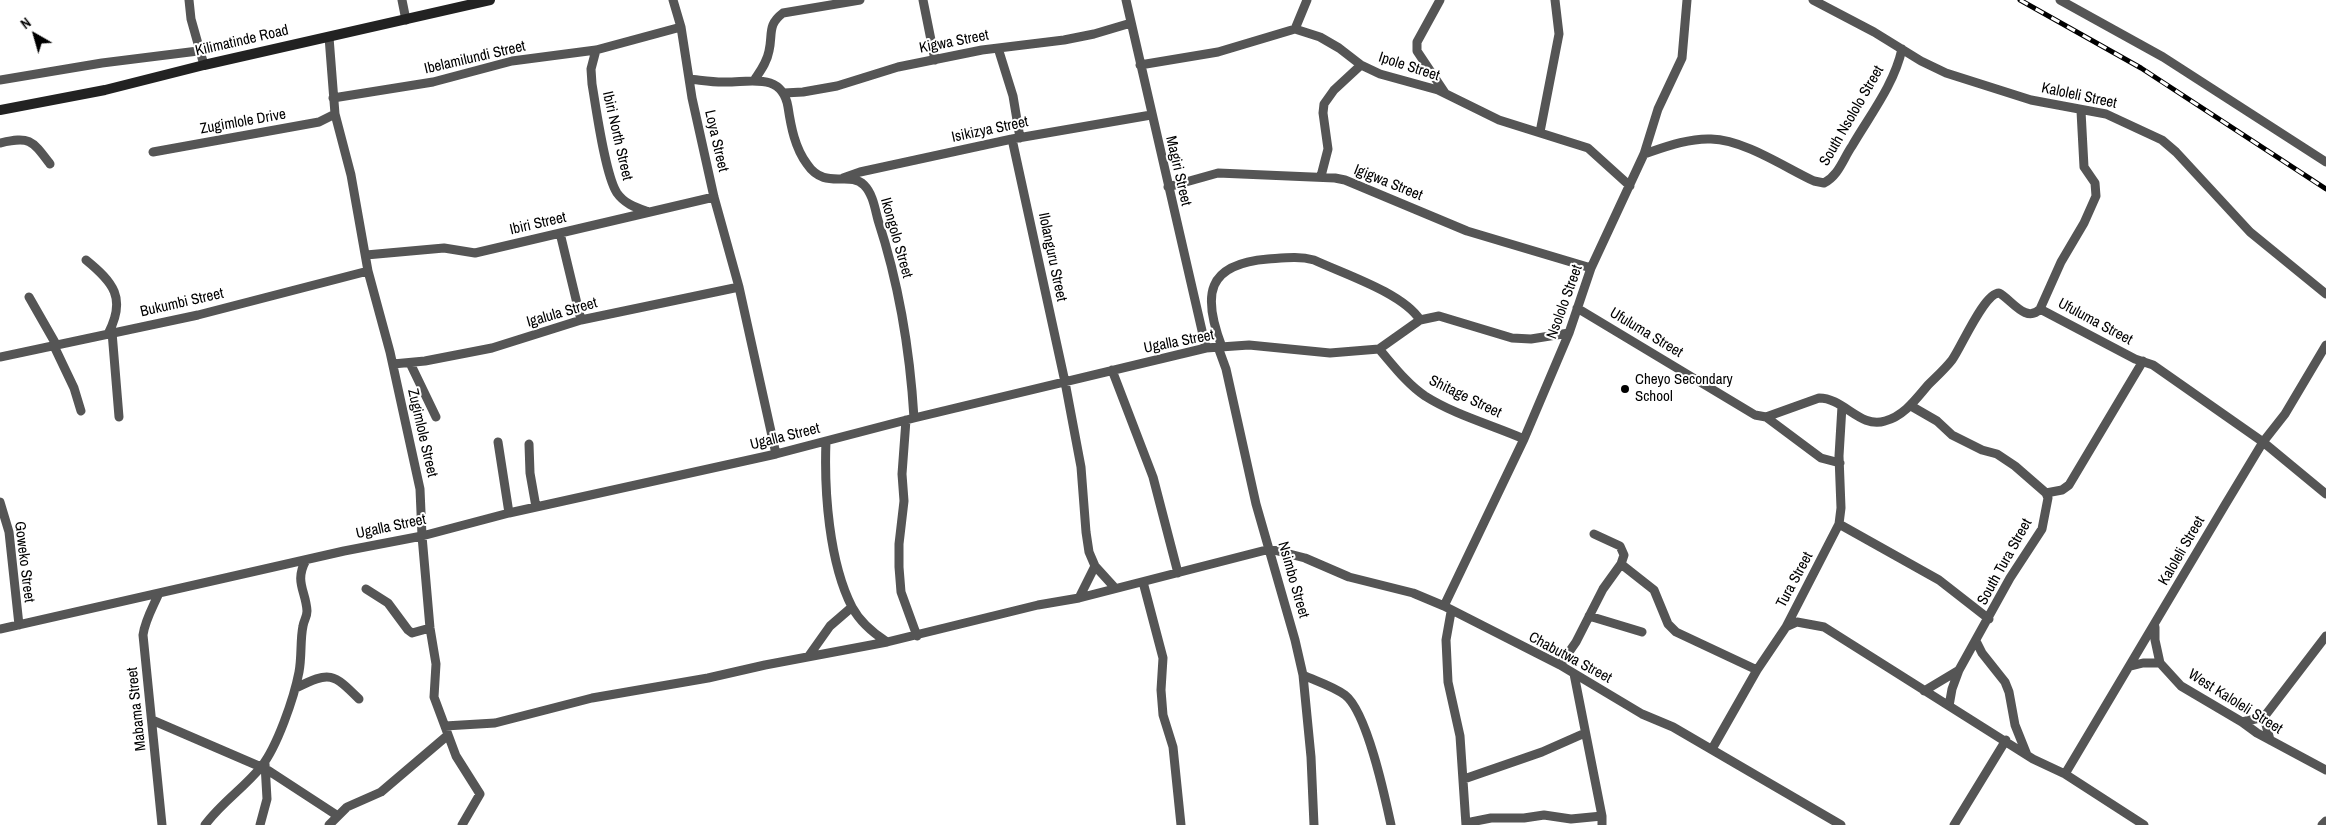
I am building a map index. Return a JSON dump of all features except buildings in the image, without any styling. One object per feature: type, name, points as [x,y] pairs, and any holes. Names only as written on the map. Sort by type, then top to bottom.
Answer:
[{"type":"main road","name":"Kilimatinde Road","points":[[0,110],[105,90],[204,65],[490,0]]},
{"type":"street","points":[[189,0],[198,52],[204,65]]},
{"type":"street","points":[[402,0],[406,20]]},
{"type":"street","name":"Loya Street","points":[[673,0],[681,27],[688,79],[714,197],[739,287],[776,454]]},
{"type":"street","points":[[755,79],[767,58],[771,30],[775,19],[783,13],[860,0]]},
{"type":"street","points":[[923,0],[935,60]]},
{"type":"street","name":"Magiri Street","points":[[1126,0],[1206,348]]},
{"type":"street","points":[[1140,66],[1218,52],[1295,29],[1307,0]]},
{"type":"street","points":[[1440,0],[1420,35],[1417,42],[1417,51],[1447,95]]},
{"type":"street","points":[[1540,132],[1559,34],[1555,0]]},
{"type":"street","name":"Nsololo Street","points":[[1466,824],[1460,736],[1448,682],[1447,609],[1524,439],[1569,333],[1591,268],[1644,154],[1658,109],[1682,58],[1687,0]]},
{"type":"street","name":"Kaloleli Street","points":[[1813,0],[1846,16],[1902,50],[1946,73],[2031,100],[2115,117],[2162,140],[2189,166],[2250,232],[2326,294]]},
{"type":"street","points":[[2060,0],[2162,57],[2326,162]]},
{"type":"street","name":"Kigwa Street","points":[[784,94],[837,86],[898,67],[998,48],[1079,37],[1131,23]]},
{"type":"street","name":"Ibelamilundi Street","points":[[333,98],[433,82],[512,61],[596,50],[681,27]]},
{"type":"street","name":"Ipole Street","points":[[1295,29],[1320,37],[1362,65],[1380,74],[1418,84],[1447,95],[1499,120],[1588,148],[1595,152],[1630,186]]},
{"type":"street","name":"Zugimlole Street","points":[[329,37],[335,114],[351,175],[368,271],[393,364],[420,489],[430,628],[436,664],[434,697],[456,756],[480,794],[462,825]]},
{"type":"street","name":"Ilolanguru Street","points":[[998,48],[1013,96],[1016,139],[1081,467],[1086,532],[1089,552],[1095,566]]},
{"type":"street","name":"Ibiri North Street","points":[[596,50],[591,69],[592,84],[613,186],[624,201],[646,211]]},
{"type":"street","name":"South Nsololo Street","points":[[1644,154],[1684,143],[1710,139],[1724,141],[1744,147],[1814,181],[1824,183],[1838,171],[1879,102],[1899,64],[1902,50]]},
{"type":"street","points":[[0,80],[102,63],[198,52]]},
{"type":"street","points":[[1321,176],[1328,149],[1323,113],[1324,104],[1334,90],[1362,65]]},
{"type":"street","points":[[688,79],[724,82],[755,79],[768,83],[784,94]]},
{"type":"street","name":"Ikongolo Street","points":[[784,94],[794,139],[806,164],[823,179],[856,180],[866,188],[872,198],[887,248],[901,308],[911,368],[910,419],[902,474],[904,501],[899,544],[901,592],[917,636]]},
{"type":"street","points":[[2040,309],[2061,262],[2084,223],[2096,196],[2096,184],[2084,167],[2081,111]]},
{"type":"street","name":"Zugimlole Drive","points":[[153,152],[319,122],[335,114]]},
{"type":"street","name":"Isikizya Street","points":[[837,180],[860,172],[1016,139],[1151,115]]},
{"type":"street","points":[[0,143],[20,139],[28,140],[37,147],[50,164]]},
{"type":"street","name":"Igigwa Street","points":[[1168,187],[1218,173],[1321,176],[1345,180],[1467,231],[1591,268]]},
{"type":"street","name":"Ibiri Street","points":[[366,255],[444,248],[475,253],[560,234],[646,211],[714,197]]},
{"type":"street","points":[[560,234],[581,320]]},
{"type":"street","name":"Nsimbo Street","points":[[1314,825],[1311,757],[1303,675],[1270,549],[1256,504],[1226,369],[1211,314],[1211,294],[1221,276],[1229,269],[1249,261],[1302,257],[1314,260],[1402,301],[1415,312],[1420,320]]},
{"type":"street","points":[[86,260],[107,278],[117,297],[115,319],[110,333],[119,417]]},
{"type":"street","name":"Bukumbi Street","points":[[0,357],[198,315],[368,271]]},
{"type":"street","name":"Igalula Street","points":[[393,364],[410,363],[492,348],[581,320],[739,287]]},
{"type":"street","name":"Ufuluma Street","points":[[1577,308],[1755,415],[1766,417],[1819,398],[1834,400],[1870,421],[1884,422],[1910,406],[1952,360],[1992,295],[1995,293],[2002,294],[2024,313],[2034,314],[2040,309],[2153,365],[2263,442],[2326,494]]},
{"type":"street","points":[[29,297],[55,346],[74,388],[81,411]]},
{"type":"street","points":[[1379,349],[1420,320],[1439,316],[1512,338],[1531,339],[1569,333]]},
{"type":"street","name":"Ugalla Street","points":[[0,628],[422,536],[509,513],[776,454],[910,419],[1206,348],[1249,345],[1330,353],[1379,349]]},
{"type":"street","name":"Kaloleli Street","points":[[2065,774],[2263,442],[2285,414],[2326,345]]},
{"type":"street","name":"Shitage Street","points":[[1379,349],[1406,379],[1424,395],[1467,416],[1524,439]]},
{"type":"street","points":[[1910,406],[1937,421],[1952,435],[1982,450],[1997,454],[2015,466],[2046,493],[2062,490],[2069,485],[2142,361]]},
{"type":"street","points":[[410,363],[436,417]]},
{"type":"street","points":[[1112,370],[1154,477],[1178,573]]},
{"type":"street","name":"Tura Street","points":[[1712,749],[1757,670],[1786,627],[1839,524],[1841,508],[1842,406]]},
{"type":"street","points":[[1766,417],[1822,458],[1840,463]]},
{"type":"street","points":[[826,441],[826,498],[839,567],[852,607],[864,624],[887,642]]},
{"type":"street","points":[[498,442],[509,513]]},
{"type":"street","points":[[529,444],[530,473],[536,508]]},
{"type":"street","name":"South Tura Street","points":[[1949,706],[1952,689],[1960,670],[2010,578],[2042,530],[2048,498],[2046,493]]},
{"type":"street","name":"Goweko Street","points":[[0,502],[9,532],[19,625]]},
{"type":"street","points":[[1839,524],[1939,580],[1989,619]]},
{"type":"street","points":[[1560,665],[1576,642],[1603,590],[1621,564],[1623,550],[1620,546],[1594,534]]},
{"type":"street","points":[[329,825],[347,807],[381,792],[447,731],[495,723],[592,698],[708,678],[917,636],[1038,605],[1079,598],[1270,549]]},
{"type":"street","name":"Chabutwa Street","points":[[1270,549],[1305,558],[1349,577],[1413,593],[1447,609],[1560,665],[1642,714],[1673,727],[1712,749],[1841,825]]},
{"type":"street","points":[[205,825],[222,804],[264,766],[296,688],[302,653],[302,627],[307,617],[307,609],[300,581],[306,560]]},
{"type":"street","points":[[1621,564],[1654,590],[1668,624],[1676,632],[1757,670]]},
{"type":"street","points":[[1079,598],[1095,566],[1115,588]]},
{"type":"street","points":[[1143,582],[1163,658],[1161,690],[1163,715],[1172,747],[1181,825]]},
{"type":"street","points":[[366,589],[388,603],[412,633],[430,628]]},
{"type":"street","name":"Mabama Street","points":[[159,593],[152,614],[145,622],[144,635],[162,825]]},
{"type":"street","points":[[808,657],[830,626],[852,607]]},
{"type":"street","points":[[1590,616],[1642,632]]},
{"type":"street","points":[[1786,627],[1797,622],[1824,627],[1924,691],[2047,767],[2065,774],[2144,825]]},
{"type":"street","points":[[2131,666],[2143,663],[2160,663],[2155,640],[2155,624]]},
{"type":"street","points":[[2242,722],[2264,717],[2326,636]]},
{"type":"street","points":[[1976,641],[1982,653],[2005,682],[2010,692],[2016,725],[2028,755]]},
{"type":"street","name":"West Kaloleli Street","points":[[2160,663],[2181,686],[2270,740],[2326,770]]},
{"type":"street","points":[[1924,691],[1960,670]]},
{"type":"street","points":[[1466,824],[1491,818],[1524,818],[1544,815],[1602,820],[1574,674]]},
{"type":"street","points":[[1303,675],[1345,696],[1356,708],[1372,751],[1391,825]]},
{"type":"street","points":[[296,688],[308,682],[335,677],[359,699]]},
{"type":"street","points":[[2264,717],[2270,740]]},
{"type":"street","points":[[152,720],[264,766],[338,816]]},
{"type":"street","points":[[1464,779],[1542,752],[1585,733]]},
{"type":"street","points":[[1954,825],[2006,740]]},
{"type":"street","points":[[260,825],[267,798],[264,766]]},
{"type":"street","points":[[2322,825],[2326,821]]},
{"type":"railway","points":[[2020,0],[2141,68],[2326,189]]},
{"type":"place","name":"Cheyo Secondary School","points":[[1625,389]]}]
